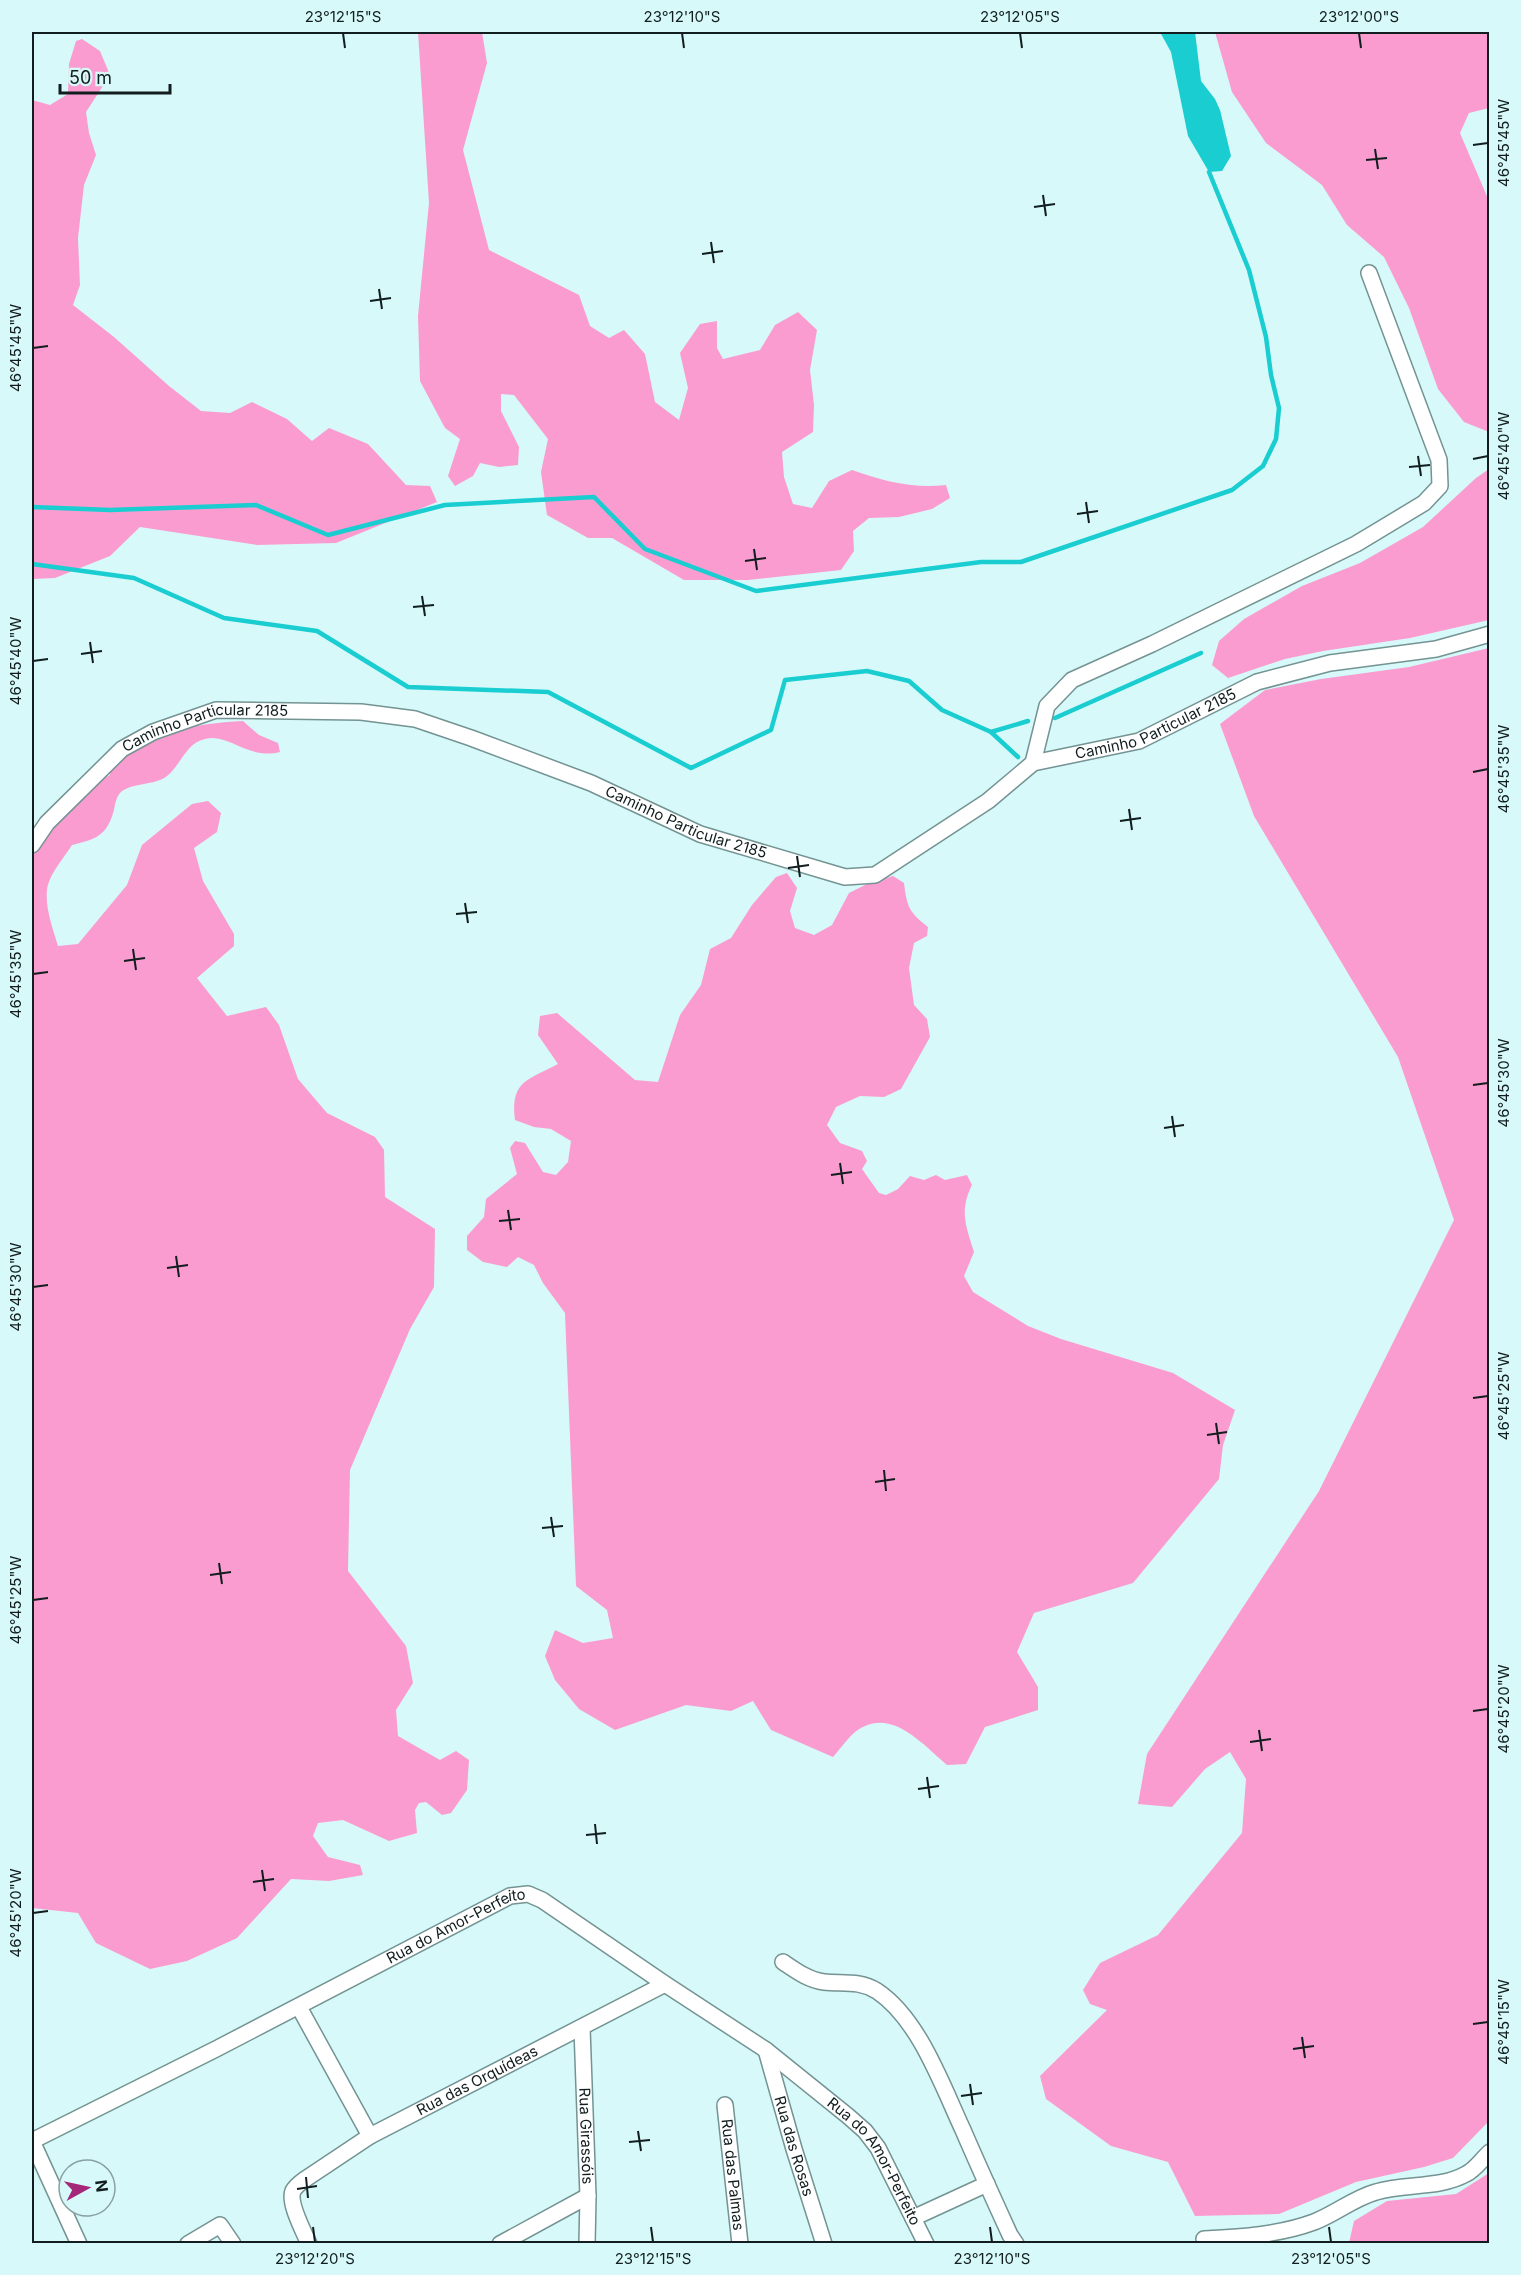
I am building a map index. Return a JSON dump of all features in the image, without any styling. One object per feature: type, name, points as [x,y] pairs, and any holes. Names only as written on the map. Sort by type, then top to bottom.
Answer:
[{"type":"street","points":[[1033,763],[1047,706],[1072,680],[1152,644],[1356,544],[1424,503],[1440,486],[1439,459],[1369,273]]},
{"type":"street","name":"Caminho Particular 2185","points":[[32,845],[47,824],[122,749],[153,732],[216,710],[361,712],[415,719],[471,738],[591,783],[700,834],[845,878],[875,875],[988,801],[1033,763],[1139,741],[1257,682],[1330,663],[1436,649],[1490,634]]},
{"type":"street","name":"Rua do Amor-Perfeito","points":[[32,2141],[298,2007],[510,1896],[528,1894],[542,1900],[766,2050],[865,2131],[886,2162],[926,2244]]},
{"type":"street","points":[[783,1962],[806,1977],[822,1982],[855,1982],[866,1986],[877,1991],[896,2008],[915,2034],[937,2074],[1016,2244]]},
{"type":"street","name":"Rua das Orquídeas","points":[[309,2244],[293,2203],[294,2189],[370,2136],[665,1984]]},
{"type":"street","points":[[298,2007],[370,2136]]},
{"type":"street","name":"Rua Girassóis","points":[[582,2028],[588,2196],[587,2244]]},
{"type":"street","name":"Rua das Rosas","points":[[766,2050],[824,2244]]},
{"type":"street","name":"Rua das Palmas","points":[[725,2105],[740,2244]]},
{"type":"street","points":[[32,2141],[79,2244]]},
{"type":"street","points":[[1204,2239],[1278,2233],[1296,2228],[1329,2216],[1377,2191],[1446,2182],[1468,2174],[1490,2152]]},
{"type":"street","points":[[914,2218],[987,2184]]},
{"type":"street","points":[[500,2244],[588,2196]]},
{"type":"street","points":[[188,2244],[220,2225],[233,2244]]},
{"type":"shaded area","points":[[418,32],[482,32],[487,63],[463,150],[489,250],[579,295],[590,326],[609,338],[624,330],[645,354],[655,402],[679,420],[688,388],[680,353],[700,324],[717,321],[717,348],[723,359],[760,350],[775,325],[798,312],[817,330],[810,370],[814,405],[813,432],[782,452],[784,477],[793,504],[812,508],[829,481],[852,470],[898,483],[922,486],[946,485],[950,498],[932,509],[899,517],[869,518],[853,531],[854,551],[841,570],[748,580],[684,580],[612,538],[588,538],[547,515],[541,472],[548,439],[514,395],[501,394],[501,411],[519,447],[518,465],[499,467],[480,463],[473,476],[455,486],[448,476],[460,439],[445,428],[420,381],[418,316],[429,203]]},
{"type":"shaded area","points":[[1215,32],[1489,32],[1489,108],[1469,113],[1460,133],[1489,201],[1489,432],[1464,422],[1438,389],[1409,308],[1384,257],[1347,225],[1322,185],[1266,143],[1232,92]]},
{"type":"shaded area","points":[[82,39],[100,51],[110,75],[86,112],[89,133],[96,155],[84,185],[78,238],[80,285],[73,305],[201,411],[230,413],[252,402],[287,419],[312,441],[329,428],[368,444],[406,485],[430,486],[437,502],[336,543],[257,545],[140,527],[110,556],[55,578],[32,579],[32,100],[50,105],[68,94],[69,64],[76,41]]},
{"type":"shaded area","points":[[1489,469],[1489,620],[1410,638],[1285,659],[1228,678],[1212,665],[1219,641],[1244,619],[1302,586],[1360,563],[1423,527],[1476,478]]},
{"type":"shaded area","points":[[1489,648],[1489,2121],[1453,2158],[1356,2182],[1279,2214],[1195,2216],[1168,2162],[1111,2146],[1046,2099],[1040,2076],[1107,2010],[1090,2004],[1083,1990],[1100,1963],[1158,1935],[1242,1833],[1246,1779],[1230,1752],[1205,1769],[1172,1807],[1138,1804],[1147,1754],[1319,1491],[1454,1220],[1398,1057],[1254,816],[1220,724],[1265,690],[1321,679],[1409,667]]},
{"type":"shaded area","points":[[243,721],[259,735],[278,743],[280,752],[258,752],[214,738],[205,739],[193,745],[167,776],[120,793],[104,831],[88,841],[72,845],[57,866],[48,884],[48,911],[58,946],[78,944],[127,885],[142,845],[192,804],[208,801],[221,813],[217,832],[194,848],[203,881],[234,934],[234,946],[197,978],[227,1016],[266,1007],[279,1025],[298,1079],[327,1113],[375,1137],[384,1150],[385,1197],[435,1229],[434,1287],[410,1329],[350,1470],[348,1571],[406,1646],[413,1683],[396,1710],[398,1736],[440,1760],[456,1751],[469,1760],[467,1790],[451,1813],[442,1815],[426,1802],[419,1803],[415,1810],[417,1833],[389,1841],[343,1820],[318,1823],[313,1836],[328,1857],[360,1865],[363,1875],[329,1881],[291,1879],[237,1938],[187,1961],[150,1969],[96,1943],[78,1913],[32,1908],[32,854],[57,821],[87,790],[110,775],[108,768],[123,756],[171,732]]},
{"type":"shaded area","points":[[787,873],[797,888],[790,911],[795,928],[814,935],[832,925],[849,893],[867,884],[893,876],[904,883],[910,908],[928,927],[927,936],[914,943],[909,968],[914,1005],[927,1019],[930,1037],[901,1089],[884,1097],[860,1096],[836,1107],[827,1125],[840,1143],[862,1151],[867,1161],[862,1169],[879,1193],[886,1195],[898,1189],[910,1176],[924,1180],[936,1175],[945,1180],[967,1175],[972,1185],[966,1203],[965,1218],[974,1252],[964,1276],[973,1292],[1028,1326],[1061,1339],[1173,1373],[1235,1410],[1223,1445],[1219,1479],[1133,1583],[1034,1613],[1017,1652],[1038,1687],[1038,1710],[985,1727],[966,1764],[947,1765],[905,1730],[881,1723],[868,1725],[855,1732],[833,1757],[771,1730],[753,1701],[731,1711],[686,1705],[615,1730],[579,1709],[555,1680],[545,1656],[555,1630],[583,1643],[613,1638],[607,1610],[576,1586],[565,1313],[543,1283],[534,1265],[518,1257],[507,1267],[483,1262],[467,1250],[467,1236],[484,1217],[486,1199],[517,1174],[510,1148],[515,1141],[525,1143],[543,1172],[556,1175],[568,1162],[571,1141],[551,1129],[534,1127],[515,1120],[514,1107],[518,1089],[530,1078],[558,1064],[538,1035],[540,1016],[557,1013],[635,1080],[658,1082],[680,1015],[701,985],[710,949],[731,938],[752,905],[776,877]]},
{"type":"shaded area","points":[[1489,2173],[1489,2243],[1349,2243],[1354,2221],[1387,2201],[1456,2194]]},
{"type":"water","points":[[1160,32],[1195,32],[1201,81],[1215,99],[1220,110],[1231,156],[1222,171],[1209,172],[1188,136],[1171,52]]},
{"type":"waterway","points":[[32,507],[110,510],[256,505],[328,535],[445,505],[594,497],[645,549],[756,591],[981,562],[1021,562],[1232,490],[1263,466],[1276,439],[1279,408],[1271,375],[1266,337],[1249,270],[1209,172]]},
{"type":"waterway","points":[[32,564],[134,578],[224,618],[317,631],[408,687],[548,692],[691,768],[771,730],[785,680],[867,671],[909,681],[942,710],[991,732],[1018,757]]},
{"type":"waterway","points":[[1055,718],[1201,653]]},
{"type":"waterway","points":[[991,732],[1028,721]]}]
